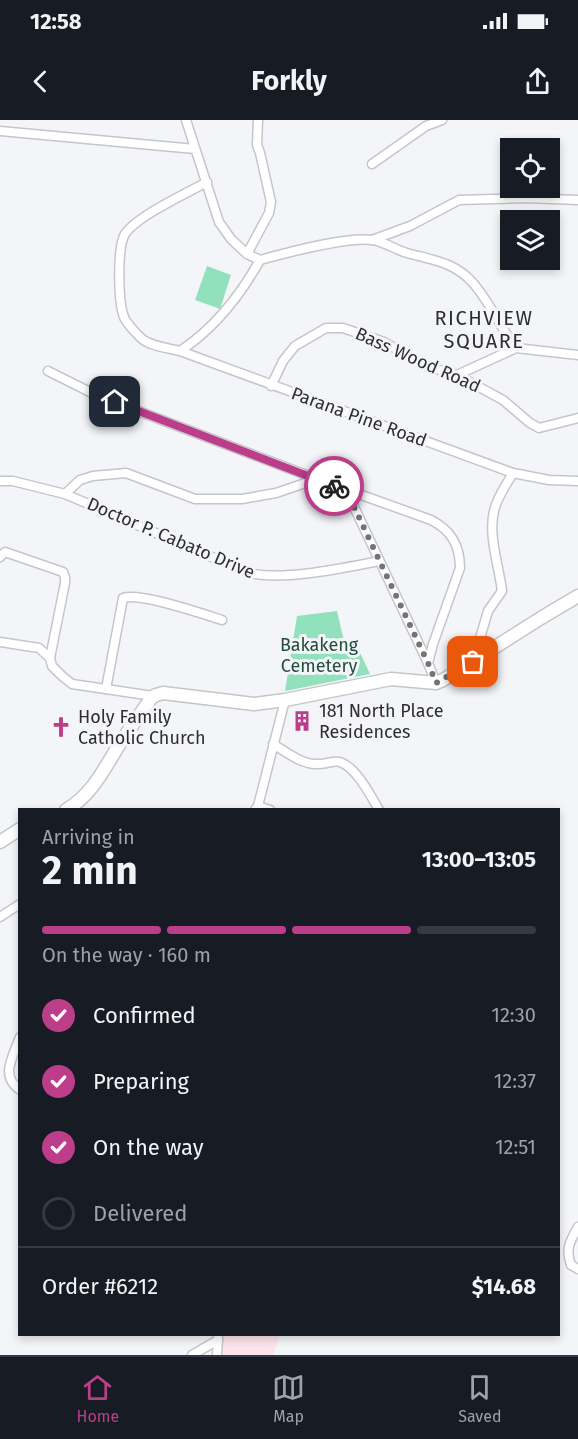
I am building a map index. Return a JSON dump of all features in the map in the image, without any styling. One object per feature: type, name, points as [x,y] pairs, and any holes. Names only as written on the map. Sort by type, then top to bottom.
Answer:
[{"type":"main road","points":[[69,808],[81,799],[104,771],[117,747],[153,696],[163,693],[254,704],[391,679],[436,683],[578,596]]},
{"type":"main road","points":[[0,842],[18,830]]},
{"type":"street","points":[[186,120],[219,222],[231,239],[247,254],[260,260],[327,245],[372,240],[410,226],[459,200],[526,198],[578,200]]},
{"type":"street","points":[[247,254],[269,213],[271,202],[260,153],[256,145],[258,120]]},
{"type":"street","points":[[372,164],[426,126],[442,120]]},
{"type":"street","points":[[0,131],[195,149]]},
{"type":"street","name":"Parana Pine Road","points":[[207,182],[148,215],[124,235],[120,256],[119,286],[124,318],[143,340],[180,351],[513,473],[549,480],[578,481]]},
{"type":"street","points":[[372,240],[407,253],[446,262],[458,268],[473,282],[516,348]]},
{"type":"street","points":[[180,351],[202,337],[228,308],[245,287],[260,260]]},
{"type":"street","name":"Bass Wood Road","points":[[272,386],[283,361],[295,346],[326,328],[343,328],[384,342],[426,366],[457,375],[503,400],[539,428],[578,418]]},
{"type":"street","points":[[457,375],[516,348],[578,355]]},
{"type":"street","points":[[48,371],[96,395],[443,526],[452,535],[460,558],[460,568],[428,663]]},
{"type":"street","points":[[65,494],[80,480],[93,476],[126,473],[195,499],[242,499],[276,493],[317,479]]},
{"type":"street","points":[[473,662],[488,611],[502,591],[494,537],[494,512],[513,473]]},
{"type":"street","name":"Doctor P. Cabato Drive","points":[[0,481],[13,481],[65,494],[256,575],[279,575],[379,561]]},
{"type":"street","points":[[346,490],[436,683]]},
{"type":"street","points":[[0,557],[5,552],[9,553],[59,569],[66,576],[50,657],[52,666],[72,684],[153,696]]},
{"type":"street","points":[[106,689],[122,600],[126,597],[154,601],[222,620]]},
{"type":"street","points":[[0,642],[39,648],[50,657]]},
{"type":"street","points":[[256,808],[285,700]]},
{"type":"street","points":[[273,744],[304,761],[317,765],[340,762],[350,767],[378,808]]},
{"type":"street","points":[[0,917],[18,905]]},
{"type":"street","points":[[18,1041],[5,1066],[5,1078],[9,1085],[18,1089]]},
{"type":"street","points":[[578,1227],[569,1243],[567,1254],[571,1265],[578,1269]]},
{"type":"street","points":[[192,1355],[218,1338]]},
{"type":"street","points":[[217,1355],[218,1338]]},
{"type":"shaded area","points":[[222,1336],[280,1336],[273,1355],[222,1355]]},
{"type":"green space","points":[[207,266],[231,275],[220,309],[195,300]]},
{"type":"green space","name":"Bakakeng Cemetery","points":[[337,611],[344,641],[355,642],[370,674],[285,691],[297,616]]},
{"type":"way so far","points":[[334,486],[346,490],[436,683],[473,662]]},
{"type":"place","name":"181 North Place Residences","points":[[302,721]]},
{"type":"place","name":"Holy Family Catholic Church","points":[[61,727]]},
{"type":"district","name":"RICHVIEW SQUARE","points":[[484,330]]},
{"type":"route","points":[[115,402],[334,486]]}]
